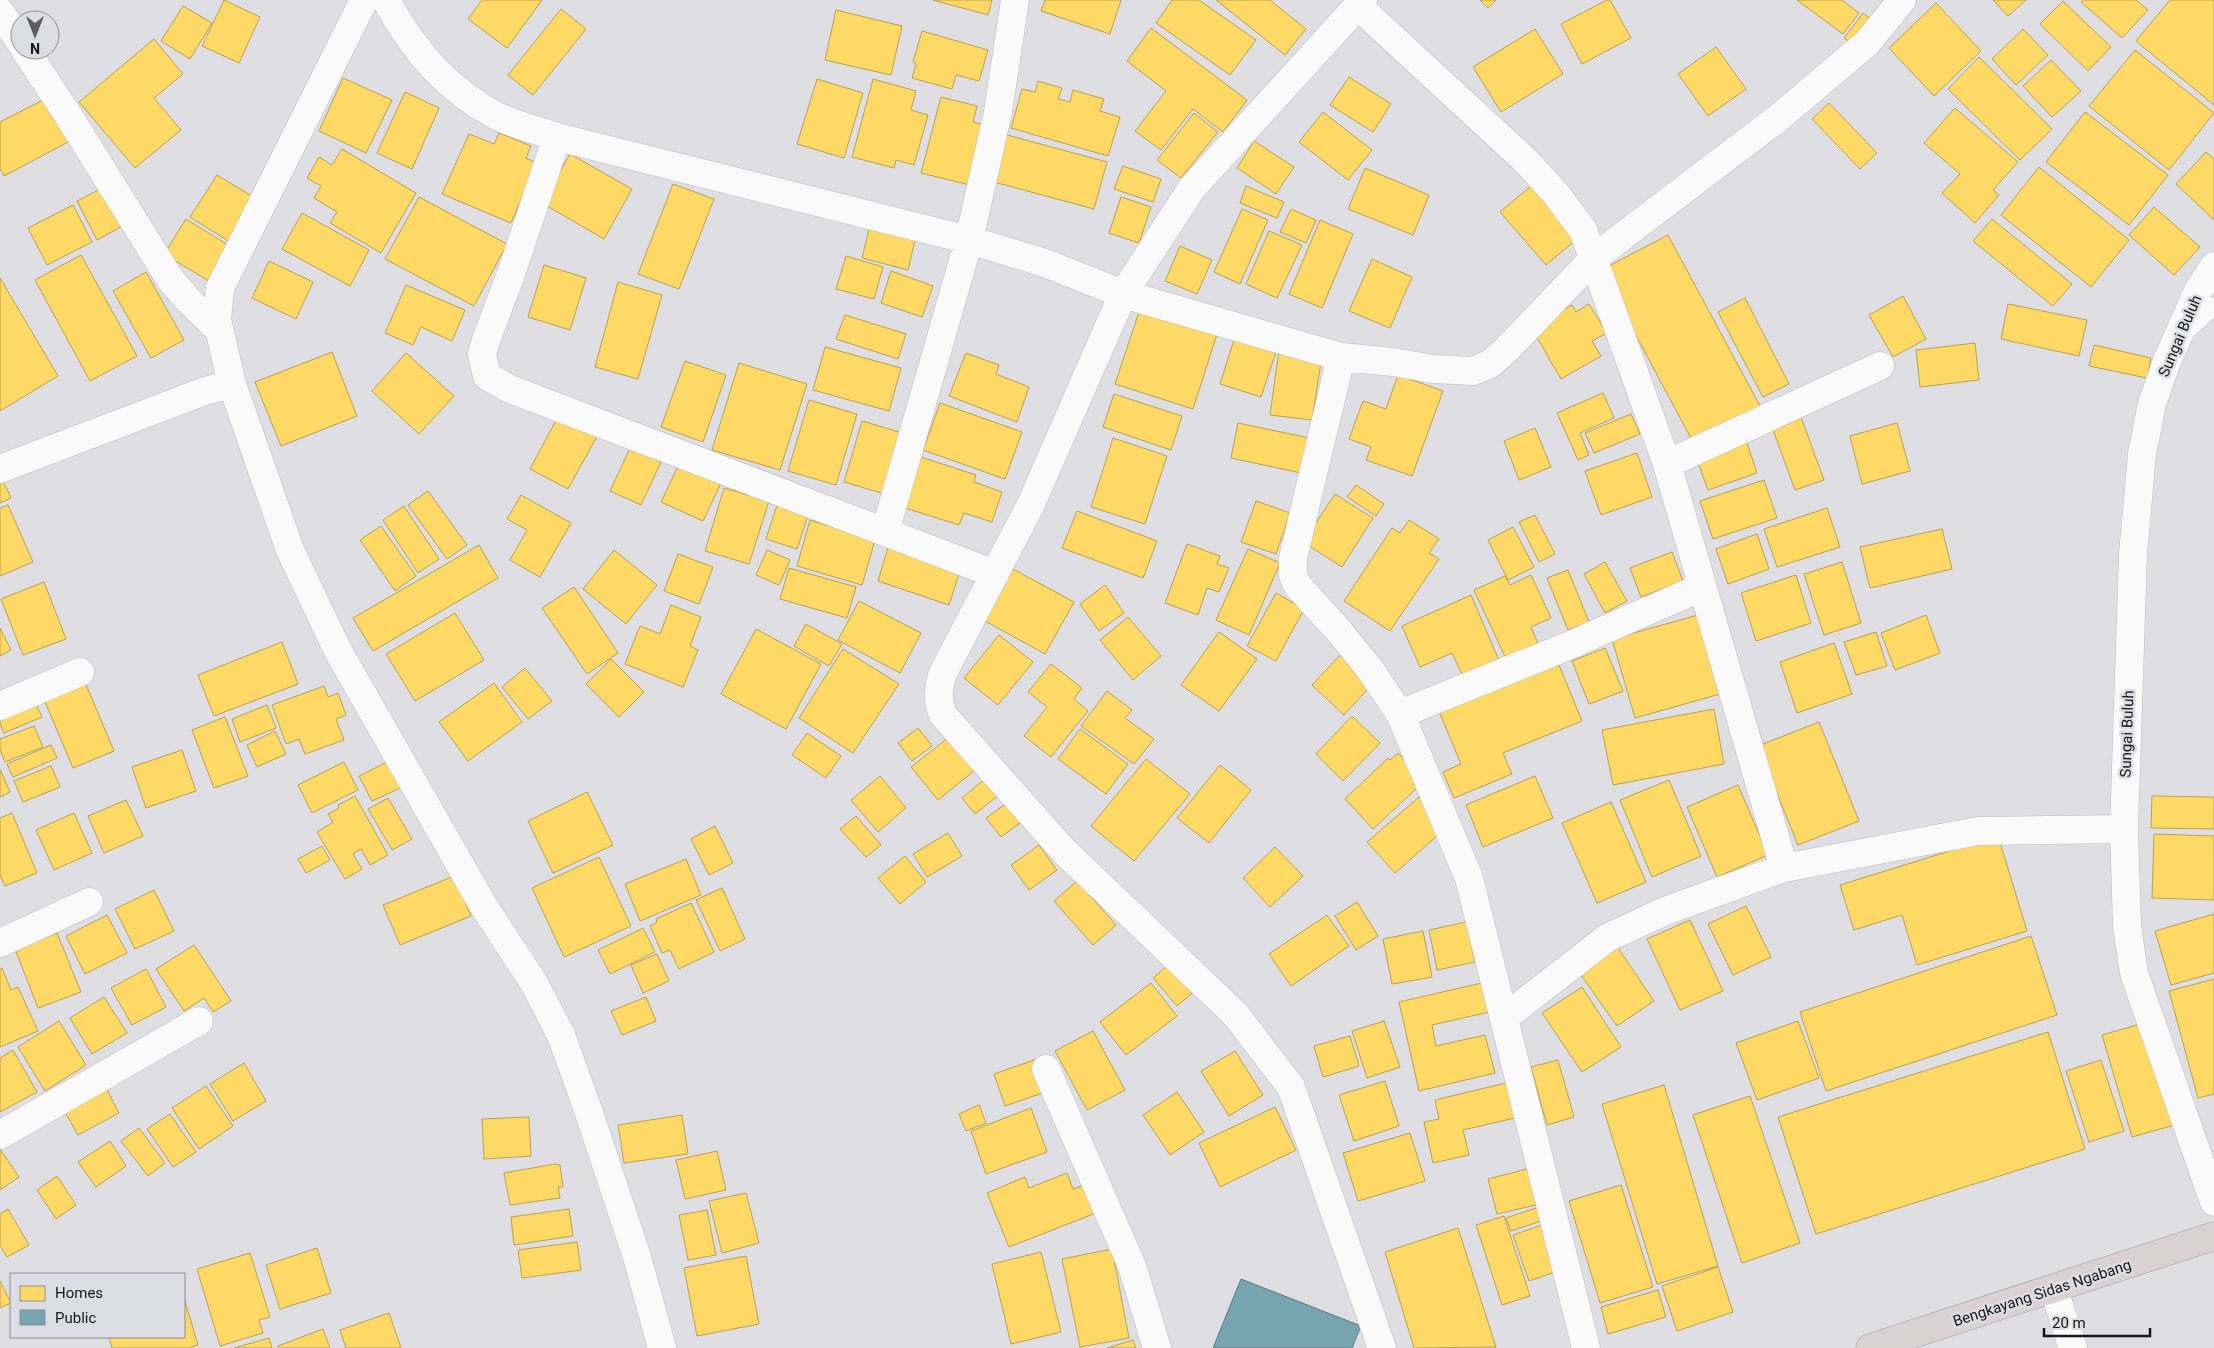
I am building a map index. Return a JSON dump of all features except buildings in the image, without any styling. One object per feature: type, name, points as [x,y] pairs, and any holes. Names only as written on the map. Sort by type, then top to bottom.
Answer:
[{"type":"highway","name":"Bengkayang Sidas Ngabang","points":[[1870,1348],[2054,1290],[2214,1236]]},
{"type":"street","points":[[364,0],[220,288],[218,329],[232,384],[290,550],[338,652],[483,905],[534,983],[561,1035],[637,1258],[662,1348]]},
{"type":"street","points":[[386,0],[412,44],[441,77],[468,99],[497,116],[557,137],[969,240],[1045,263],[1123,294],[1341,357],[1393,362],[1434,369],[1473,371],[1490,364],[1506,350],[1594,258],[1777,119],[1868,43],[1902,0]]},
{"type":"street","points":[[885,532],[969,240],[998,112],[1015,0]]},
{"type":"street","points":[[1382,1348],[1291,1087],[1236,1015],[1065,852],[943,715],[938,703],[938,692],[942,676],[1031,504],[1123,294],[1192,188],[1361,3],[1526,161],[1556,194],[1583,230],[1667,464],[1784,868]]},
{"type":"street","points":[[0,12],[10,27]]},
{"type":"street","points":[[33,60],[170,279],[218,329]]},
{"type":"street","points":[[557,137],[511,274],[485,343],[482,354],[487,376],[510,389],[995,574]]},
{"type":"street","name":"Sungai Buluh","points":[[2214,266],[2198,291],[2174,343],[2152,404],[2142,454],[2136,502],[2131,602],[2124,829],[2126,926],[2134,973],[2214,1202]]},
{"type":"street","points":[[1341,357],[1293,558],[1293,575],[1297,585],[1350,645],[1400,714],[1469,878],[1586,1348]]},
{"type":"street","points":[[1667,464],[1880,366]]},
{"type":"street","points":[[0,469],[205,391],[232,384]]},
{"type":"street","points":[[1400,714],[1561,649],[1702,587]]},
{"type":"street","points":[[0,706],[80,672]]},
{"type":"street","points":[[1504,1018],[1607,938],[1666,911],[1784,868],[1978,831],[2124,829]]},
{"type":"street","points":[[0,943],[89,902]]},
{"type":"street","points":[[0,1135],[199,1021]]},
{"type":"street","points":[[1046,1068],[1132,1266],[1156,1348]]},
{"type":"street","points":[[2054,1290],[2073,1348]]},
{"type":"lane","points":[[2174,343],[2214,306]]}]
